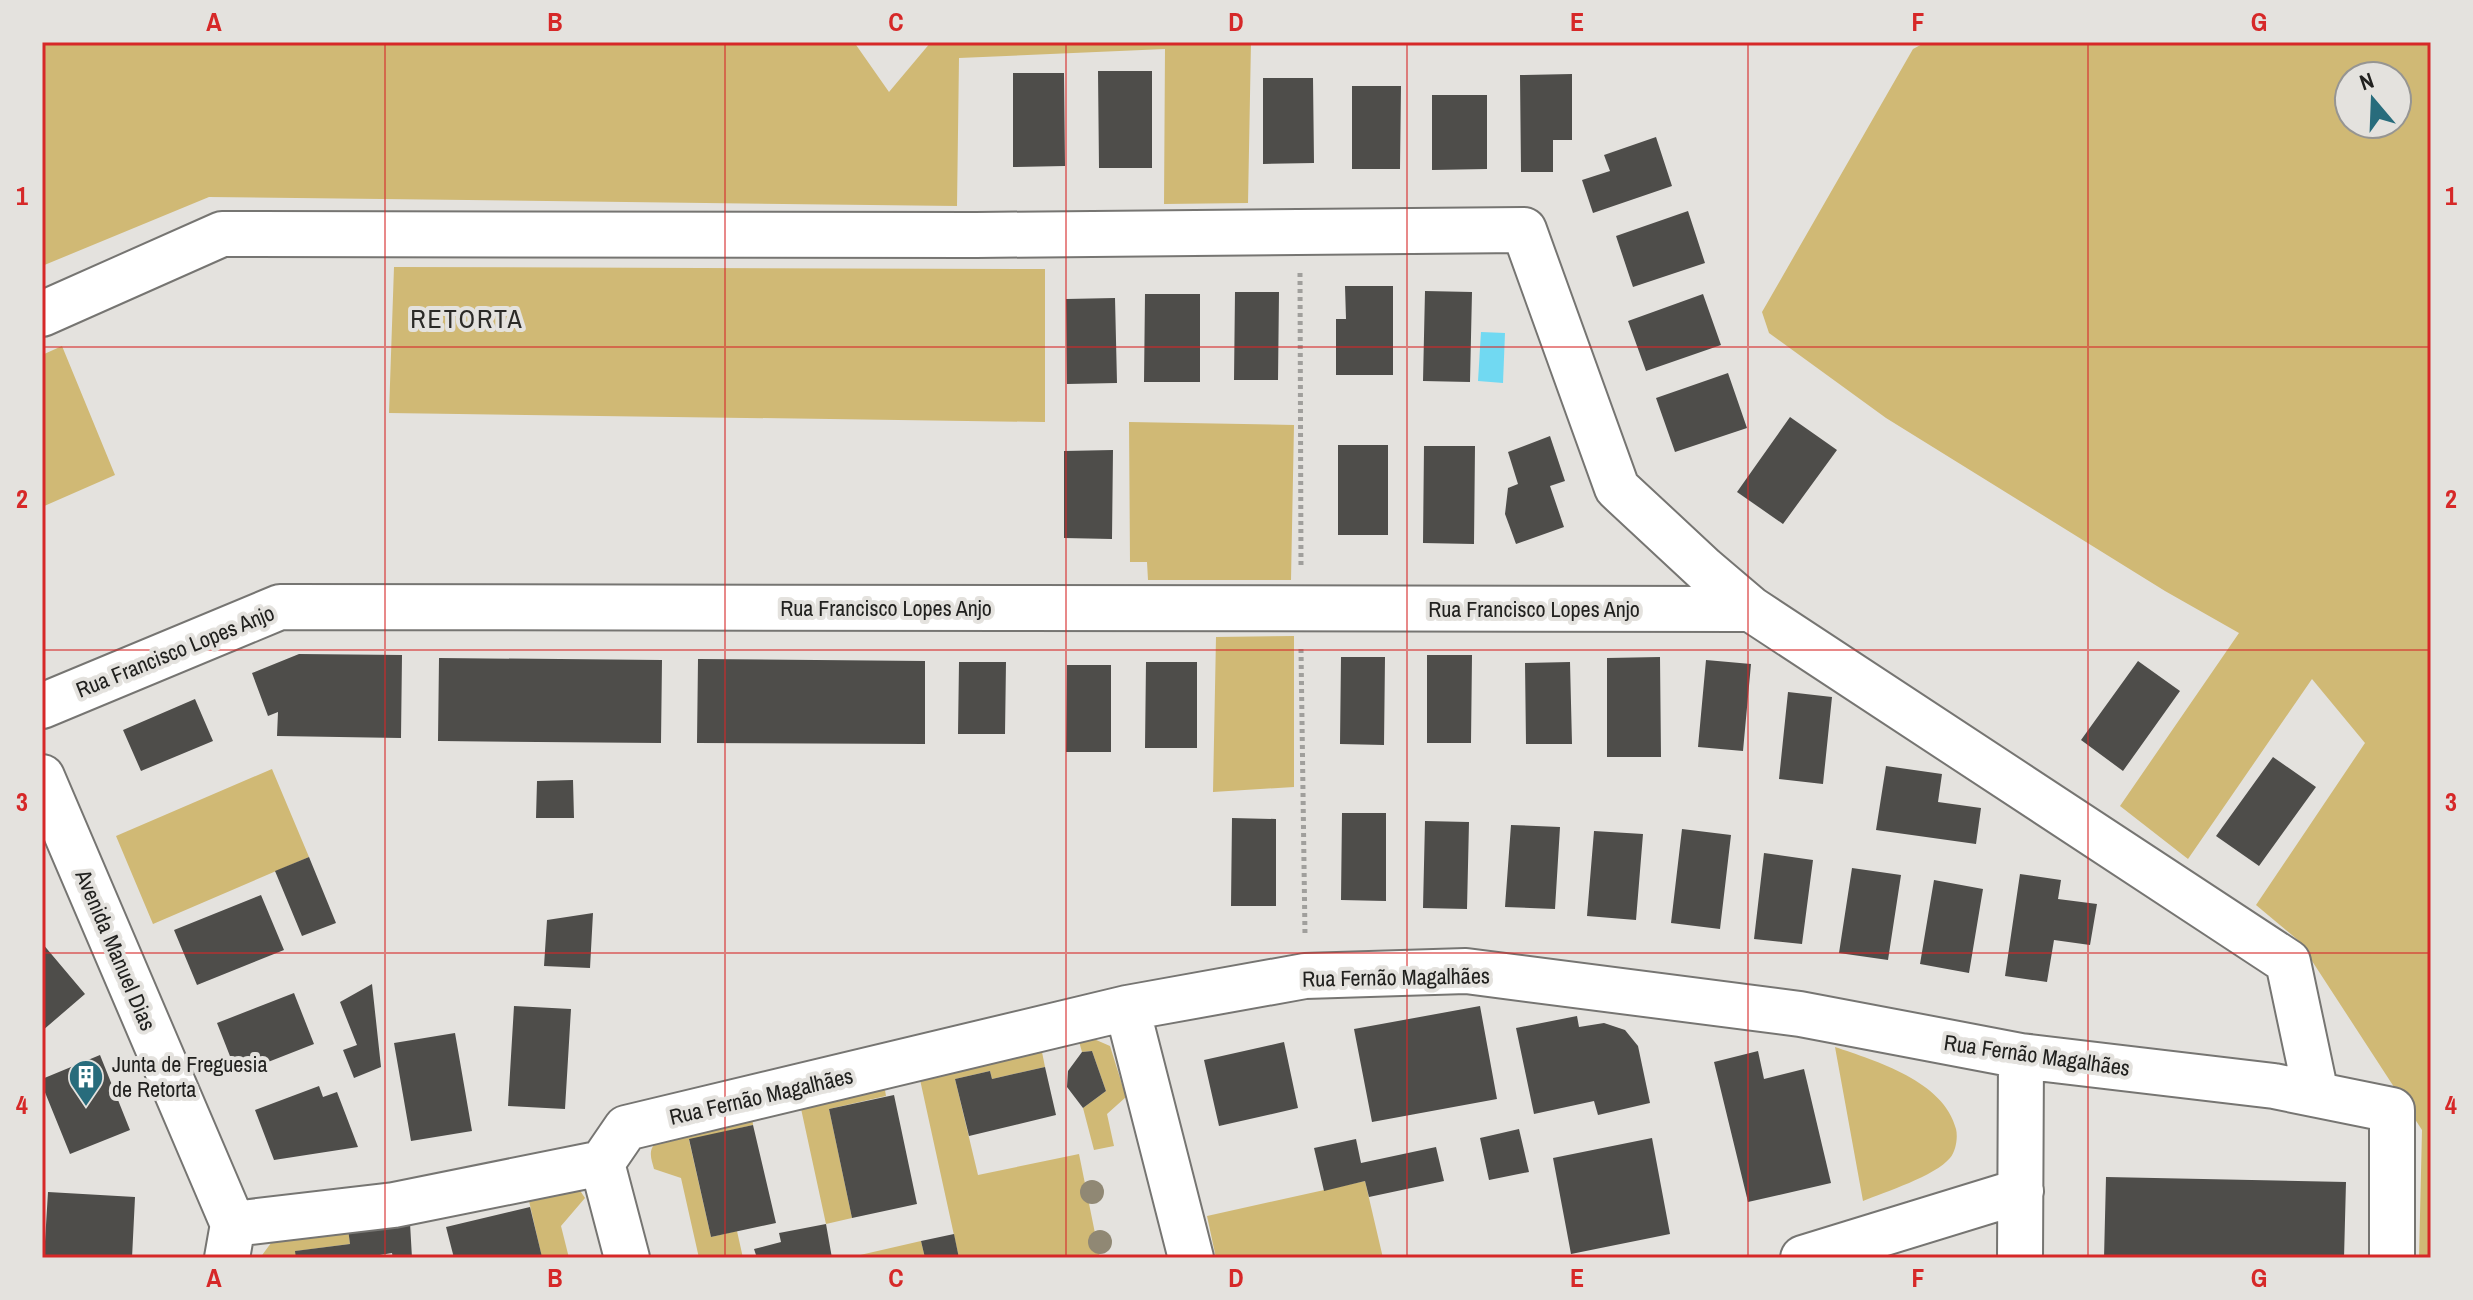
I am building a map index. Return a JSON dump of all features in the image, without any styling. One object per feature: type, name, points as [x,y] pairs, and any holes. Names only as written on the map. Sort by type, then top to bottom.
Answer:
[{"type":"street","points":[[42,314],[222,234],[976,235],[1524,230],[1617,488],[1751,609],[2288,962],[2316,1094]]},
{"type":"street","name":"Rua Francisco Lopes Anjo","points":[[42,706],[280,607],[1751,609]]},
{"type":"street","name":"Avenida Manuel Dias","points":[[42,777],[230,1241]]},
{"type":"street","name":"Rua Fernão Magalhães","points":[[602,1163],[626,1128],[1127,1008],[1305,976],[1466,971],[1800,1014],[2021,1056],[2274,1086],[2392,1110],[2392,1258]]},
{"type":"street","points":[[1127,1008],[1191,1258]]},
{"type":"street","points":[[2020,1258],[2021,1056]]},
{"type":"street","points":[[230,1241],[602,1163],[627,1258]]},
{"type":"street","points":[[1803,1258],[2021,1191]]},
{"type":"path","points":[[1300,232],[1305,976]]},
{"type":"shaded area","points":[[42,42],[854,42],[889,92],[931,42],[1251,42],[1248,203],[1164,204],[1165,49],[959,58],[957,206],[209,197],[42,266]]},
{"type":"shaded area","points":[[1926,42],[2431,42],[2431,1258],[2419,1258],[2422,1130],[2299,941],[2256,905],[2365,743],[2312,679],[2188,859],[2120,806],[2239,633],[2165,591],[1886,418],[1769,333],[1762,312],[1913,49]]},
{"type":"shaded area","points":[[394,267],[1045,269],[1045,422],[389,413]]},
{"type":"shaded area","points":[[62,346],[115,475],[42,507],[42,355]]},
{"type":"shaded area","points":[[1129,422],[1294,425],[1291,580],[1148,580],[1147,562],[1130,562]]},
{"type":"shaded area","points":[[1294,636],[1294,787],[1213,792],[1216,637]]},
{"type":"shaded area","points":[[272,769],[309,857],[153,924],[116,836]]},
{"type":"shaded area","points":[[1087,1036],[1110,1046],[1126,1097],[1107,1114],[1114,1146],[1094,1150],[1083,1108],[1106,1091],[1092,1051],[1082,1052],[1078,1038]]},
{"type":"shaded area","points":[[1041,1047],[1045,1067],[992,1079],[990,1071],[955,1079],[978,1175],[1079,1154],[1100,1258],[959,1258],[919,1075]]},
{"type":"shaded area","points":[[1835,1047],[1888,1066],[1938,1098],[1949,1112],[1957,1136],[1954,1152],[1943,1165],[1863,1201]]},
{"type":"shaded area","points":[[884,1084],[886,1096],[829,1109],[852,1218],[826,1224],[800,1104]]},
{"type":"shaded area","points":[[752,1115],[753,1125],[689,1140],[711,1237],[737,1231],[743,1258],[699,1258],[681,1178],[654,1169],[652,1148],[661,1140],[685,1131]]},
{"type":"shaded area","points":[[1365,1181],[1383,1258],[1216,1258],[1207,1216]]},
{"type":"shaded area","points":[[577,1186],[585,1198],[561,1226],[569,1258],[542,1258],[527,1192]]},
{"type":"shaded area","points":[[348,1229],[350,1244],[296,1251],[296,1258],[260,1258],[271,1243],[290,1234]]},
{"type":"shaded area","points":[[921,1241],[925,1258],[847,1258]]},
{"type":"water","points":[[1481,332],[1505,333],[1503,383],[1478,381]]},
{"type":"building","points":[[1098,71],[1152,71],[1152,168],[1099,168]]},
{"type":"building","points":[[1013,73],[1064,73],[1065,166],[1013,167]]},
{"type":"building","points":[[1572,74],[1572,140],[1553,140],[1553,172],[1521,172],[1520,75]]},
{"type":"building","points":[[1263,78],[1313,78],[1314,163],[1263,164]]},
{"type":"building","points":[[1352,86],[1401,86],[1400,169],[1352,169]]},
{"type":"building","points":[[1432,95],[1487,95],[1487,169],[1432,170]]},
{"type":"building","points":[[1656,137],[1672,186],[1593,213],[1582,180],[1610,171],[1604,155]]},
{"type":"building","points":[[1688,211],[1705,263],[1633,287],[1616,236]]},
{"type":"building","points":[[1345,286],[1393,286],[1393,375],[1336,375],[1336,319],[1346,319]]},
{"type":"building","points":[[1425,291],[1472,292],[1470,382],[1423,381]]},
{"type":"building","points":[[1235,292],[1279,292],[1278,380],[1234,380]]},
{"type":"building","points":[[1145,294],[1200,294],[1200,382],[1144,382]]},
{"type":"building","points":[[1703,294],[1721,345],[1646,371],[1628,321]]},
{"type":"building","points":[[1115,298],[1117,383],[1067,384],[1066,299]]},
{"type":"building","points":[[1728,373],[1747,428],[1675,452],[1656,398]]},
{"type":"building","points":[[1790,417],[1837,450],[1783,524],[1737,492]]},
{"type":"building","points":[[1550,436],[1565,481],[1550,486],[1564,527],[1516,544],[1505,514],[1508,488],[1518,484],[1508,452]]},
{"type":"building","points":[[1338,445],[1388,445],[1388,535],[1338,535]]},
{"type":"building","points":[[1424,446],[1475,446],[1474,544],[1423,543]]},
{"type":"building","points":[[1113,450],[1112,539],[1064,538],[1064,451]]},
{"type":"building","points":[[299,654],[402,655],[401,738],[277,736],[278,712],[268,716],[252,673]]},
{"type":"building","points":[[1427,655],[1472,655],[1471,743],[1427,743]]},
{"type":"building","points":[[1341,657],[1385,657],[1384,745],[1340,744]]},
{"type":"building","points":[[1660,657],[1661,757],[1607,757],[1607,658]]},
{"type":"building","points":[[439,658],[662,660],[661,743],[438,741]]},
{"type":"building","points":[[698,659],[925,661],[925,744],[697,743]]},
{"type":"building","points":[[1706,660],[1751,664],[1743,751],[1698,747]]},
{"type":"building","points":[[2138,661],[2180,691],[2123,771],[2081,740]]},
{"type":"building","points":[[959,662],[1006,662],[1005,734],[958,734]]},
{"type":"building","points":[[1146,662],[1197,662],[1197,748],[1145,748]]},
{"type":"building","points":[[1570,662],[1572,744],[1526,744],[1525,663]]},
{"type":"building","points":[[1067,665],[1111,665],[1111,752],[1066,752]]},
{"type":"building","points":[[1788,692],[1832,697],[1823,784],[1779,779]]},
{"type":"building","points":[[195,699],[213,741],[141,771],[123,730]]},
{"type":"building","points":[[2273,757],[2316,787],[2259,866],[2216,836]]},
{"type":"building","points":[[1886,766],[1942,774],[1938,802],[1981,808],[1976,844],[1876,830]]},
{"type":"building","points":[[573,780],[574,818],[536,818],[537,781]]},
{"type":"building","points":[[1342,813],[1386,813],[1386,901],[1341,900]]},
{"type":"building","points":[[1232,818],[1276,819],[1276,906],[1231,906]]},
{"type":"building","points":[[1425,821],[1469,822],[1467,909],[1423,908]]},
{"type":"building","points":[[1511,825],[1560,827],[1555,909],[1505,907]]},
{"type":"building","points":[[1682,829],[1731,835],[1720,929],[1671,923]]},
{"type":"building","points":[[1594,831],[1643,834],[1636,920],[1587,916]]},
{"type":"building","points":[[1764,853],[1813,860],[1802,944],[1754,939]]},
{"type":"building","points":[[309,857],[336,923],[302,936],[275,871]]},
{"type":"building","points":[[1852,868],[1901,875],[1888,960],[1839,953]]},
{"type":"building","points":[[2020,874],[2061,880],[2058,899],[2097,904],[2090,945],[2054,940],[2047,982],[2005,976]]},
{"type":"building","points":[[1934,880],[1983,889],[1969,973],[1920,964]]},
{"type":"building","points":[[261,895],[284,950],[197,985],[174,930]]},
{"type":"building","points":[[593,913],[590,968],[544,966],[547,920]]},
{"type":"building","points":[[42,943],[85,994],[42,1031]]},
{"type":"building","points":[[372,984],[381,1067],[354,1078],[343,1050],[357,1045],[340,1002]]},
{"type":"building","points":[[294,993],[314,1044],[237,1074],[217,1023]]},
{"type":"building","points":[[514,1006],[571,1009],[565,1109],[508,1106]]},
{"type":"building","points":[[1480,1006],[1497,1099],[1372,1122],[1354,1029]]},
{"type":"building","points":[[1577,1016],[1579,1027],[1604,1023],[1625,1030],[1638,1046],[1650,1103],[1598,1115],[1594,1101],[1534,1114],[1516,1028]]},
{"type":"building","points":[[455,1033],[472,1131],[411,1141],[394,1043]]},
{"type":"building","points":[[1284,1042],[1298,1108],[1219,1126],[1204,1060]]},
{"type":"building","points":[[1092,1051],[1106,1091],[1083,1108],[1067,1087],[1068,1071],[1082,1052]]},
{"type":"building","points":[[1758,1051],[1764,1079],[1804,1069],[1831,1183],[1748,1202],[1714,1062]]},
{"type":"building","name":"Junta de Freguesia de Retorta","points":[[100,1055],[130,1130],[70,1154],[42,1079]]},
{"type":"building","points":[[1045,1067],[1056,1115],[969,1136],[955,1079],[990,1071],[992,1079]]},
{"type":"building","points":[[319,1086],[323,1097],[337,1092],[358,1147],[274,1160],[255,1110]]},
{"type":"building","points":[[894,1095],[917,1204],[852,1218],[829,1109]]},
{"type":"building","points":[[753,1125],[776,1223],[711,1237],[689,1139]]},
{"type":"building","points":[[1519,1129],[1529,1172],[1489,1180],[1480,1138]]},
{"type":"building","points":[[1652,1138],[1670,1234],[1571,1254],[1553,1158]]},
{"type":"building","points":[[1356,1139],[1361,1163],[1436,1147],[1444,1181],[1369,1197],[1365,1181],[1324,1191],[1314,1148]]},
{"type":"building","points":[[2106,1177],[2346,1182],[2344,1258],[2104,1258]]},
{"type":"building","points":[[48,1192],[135,1197],[132,1258],[44,1258]]},
{"type":"building","points":[[530,1207],[542,1257],[454,1258],[446,1227]]},
{"type":"building","points":[[410,1223],[412,1258],[393,1258],[392,1253],[362,1258],[296,1258],[295,1251],[350,1244],[348,1229]]},
{"type":"building","points":[[826,1224],[832,1258],[757,1258],[754,1249],[781,1242],[779,1233]]},
{"type":"building","points":[[954,1234],[959,1258],[925,1258],[921,1241]]},
{"type":"place","name":"Junta de Freguesia de Retorta","points":[[86,1108]]},
{"type":"district","name":"RETORTA","points":[[467,318]]}]
